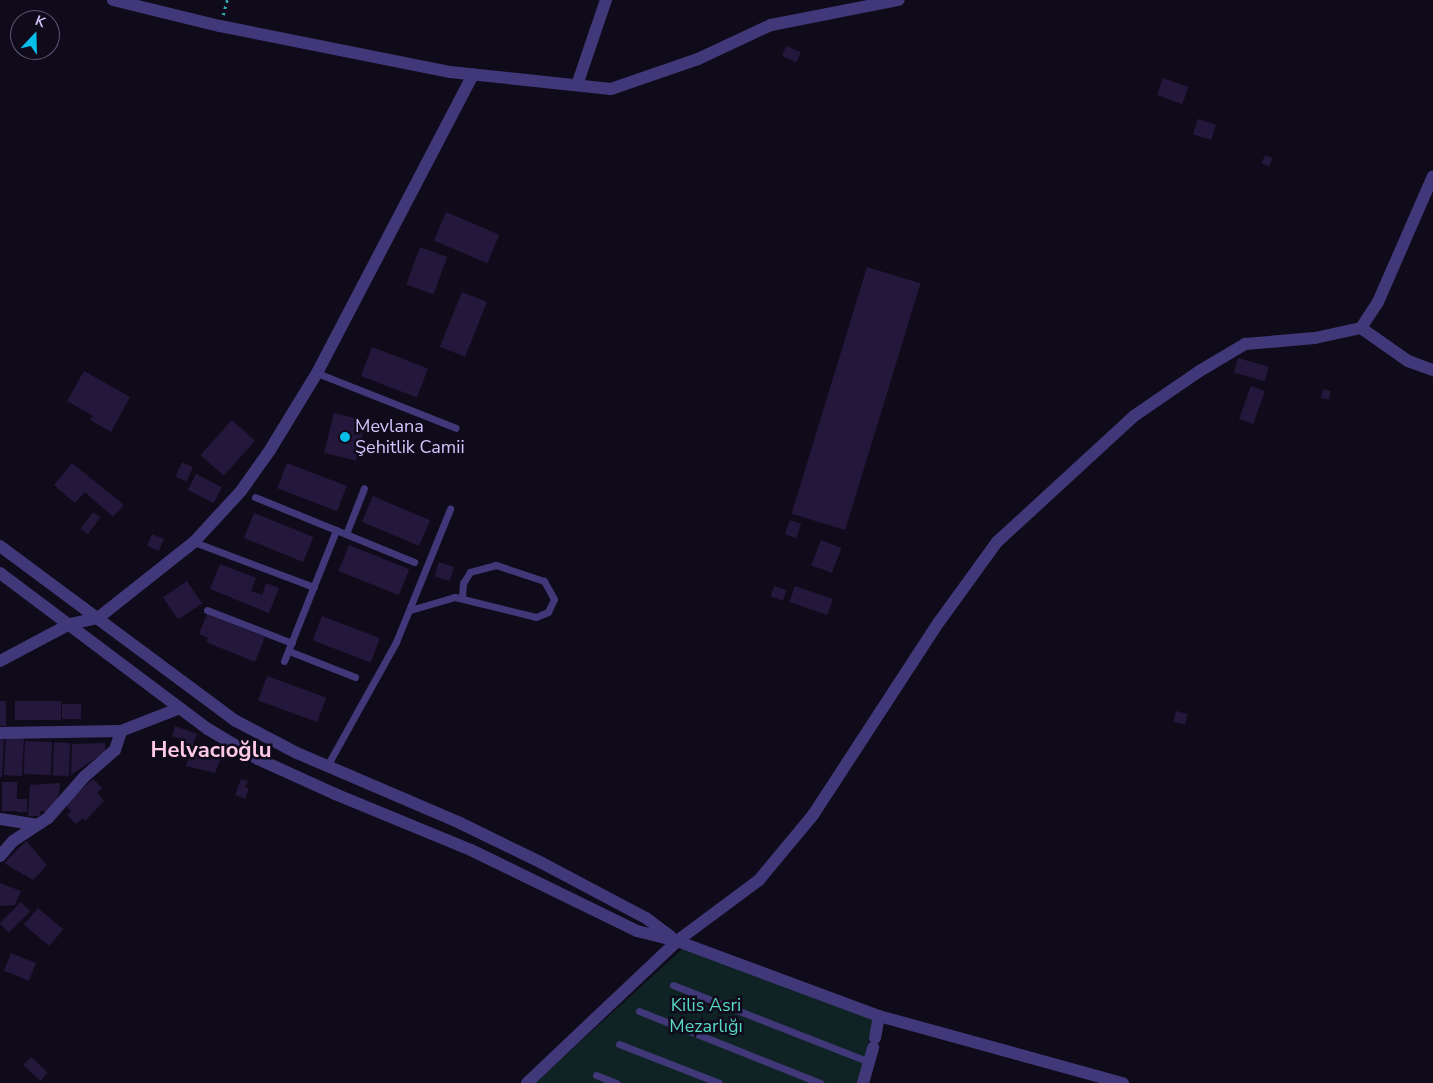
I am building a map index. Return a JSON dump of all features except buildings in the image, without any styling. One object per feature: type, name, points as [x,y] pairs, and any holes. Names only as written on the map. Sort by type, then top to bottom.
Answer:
[{"type":"street","points":[[113,0],[220,26],[474,74],[611,89],[698,58],[771,25],[898,0]]},
{"type":"street","points":[[578,85],[606,0]]},
{"type":"street","points":[[0,661],[70,624],[98,618],[194,542],[241,491],[270,450],[316,373],[474,74]]},
{"type":"street","points":[[527,1083],[677,941],[759,880],[813,815],[939,622],[997,542],[1134,416],[1198,372],[1246,344],[1315,338],[1361,328],[1378,302],[1433,176]]},
{"type":"street","points":[[1361,328],[1408,361],[1433,370]]},
{"type":"street","points":[[0,546],[236,721],[327,766],[460,823],[542,863],[646,918],[677,941]]},
{"type":"street","points":[[0,573],[180,708],[258,759],[394,820],[471,850],[637,931],[677,941],[879,1016],[1123,1083]]},
{"type":"street","points":[[0,734],[122,731],[180,708]]},
{"type":"street","points":[[0,856],[13,841],[37,825],[116,750],[122,731]]},
{"type":"street","points":[[0,819],[37,825]]},
{"type":"street","points":[[863,1083],[879,1016]]},
{"type":"lane","points":[[316,373],[456,428]]},
{"type":"lane","points":[[346,534],[364,488]]},
{"type":"lane","points":[[255,497],[414,562]]},
{"type":"lane","points":[[327,766],[387,660],[410,610],[450,509]]},
{"type":"lane","points":[[284,661],[336,530]]},
{"type":"lane","points":[[194,542],[314,587]]},
{"type":"lane","points":[[410,610],[448,598],[462,598],[536,617],[548,612],[554,599],[549,587],[538,578],[496,565],[470,572],[463,583],[462,598]]},
{"type":"lane","points":[[207,610],[292,643]]},
{"type":"lane","points":[[288,651],[355,677]]},
{"type":"lane","points":[[673,985],[869,1062]]},
{"type":"lane","points":[[639,1011],[820,1083]]},
{"type":"lane","points":[[619,1044],[719,1083]]},
{"type":"lane","points":[[596,1075],[616,1083]]},
{"type":"path","points":[[220,26],[227,0]]},
{"type":"green space","name":"Kilis Asri Mezarlığı","points":[[691,941],[875,1010],[860,1083],[535,1083]]},
{"type":"place","name":"Mevlana Şehitlik Camii","points":[[345,437]]},
{"type":"district","name":"Helvacıoğlu","points":[[211,751]]}]
